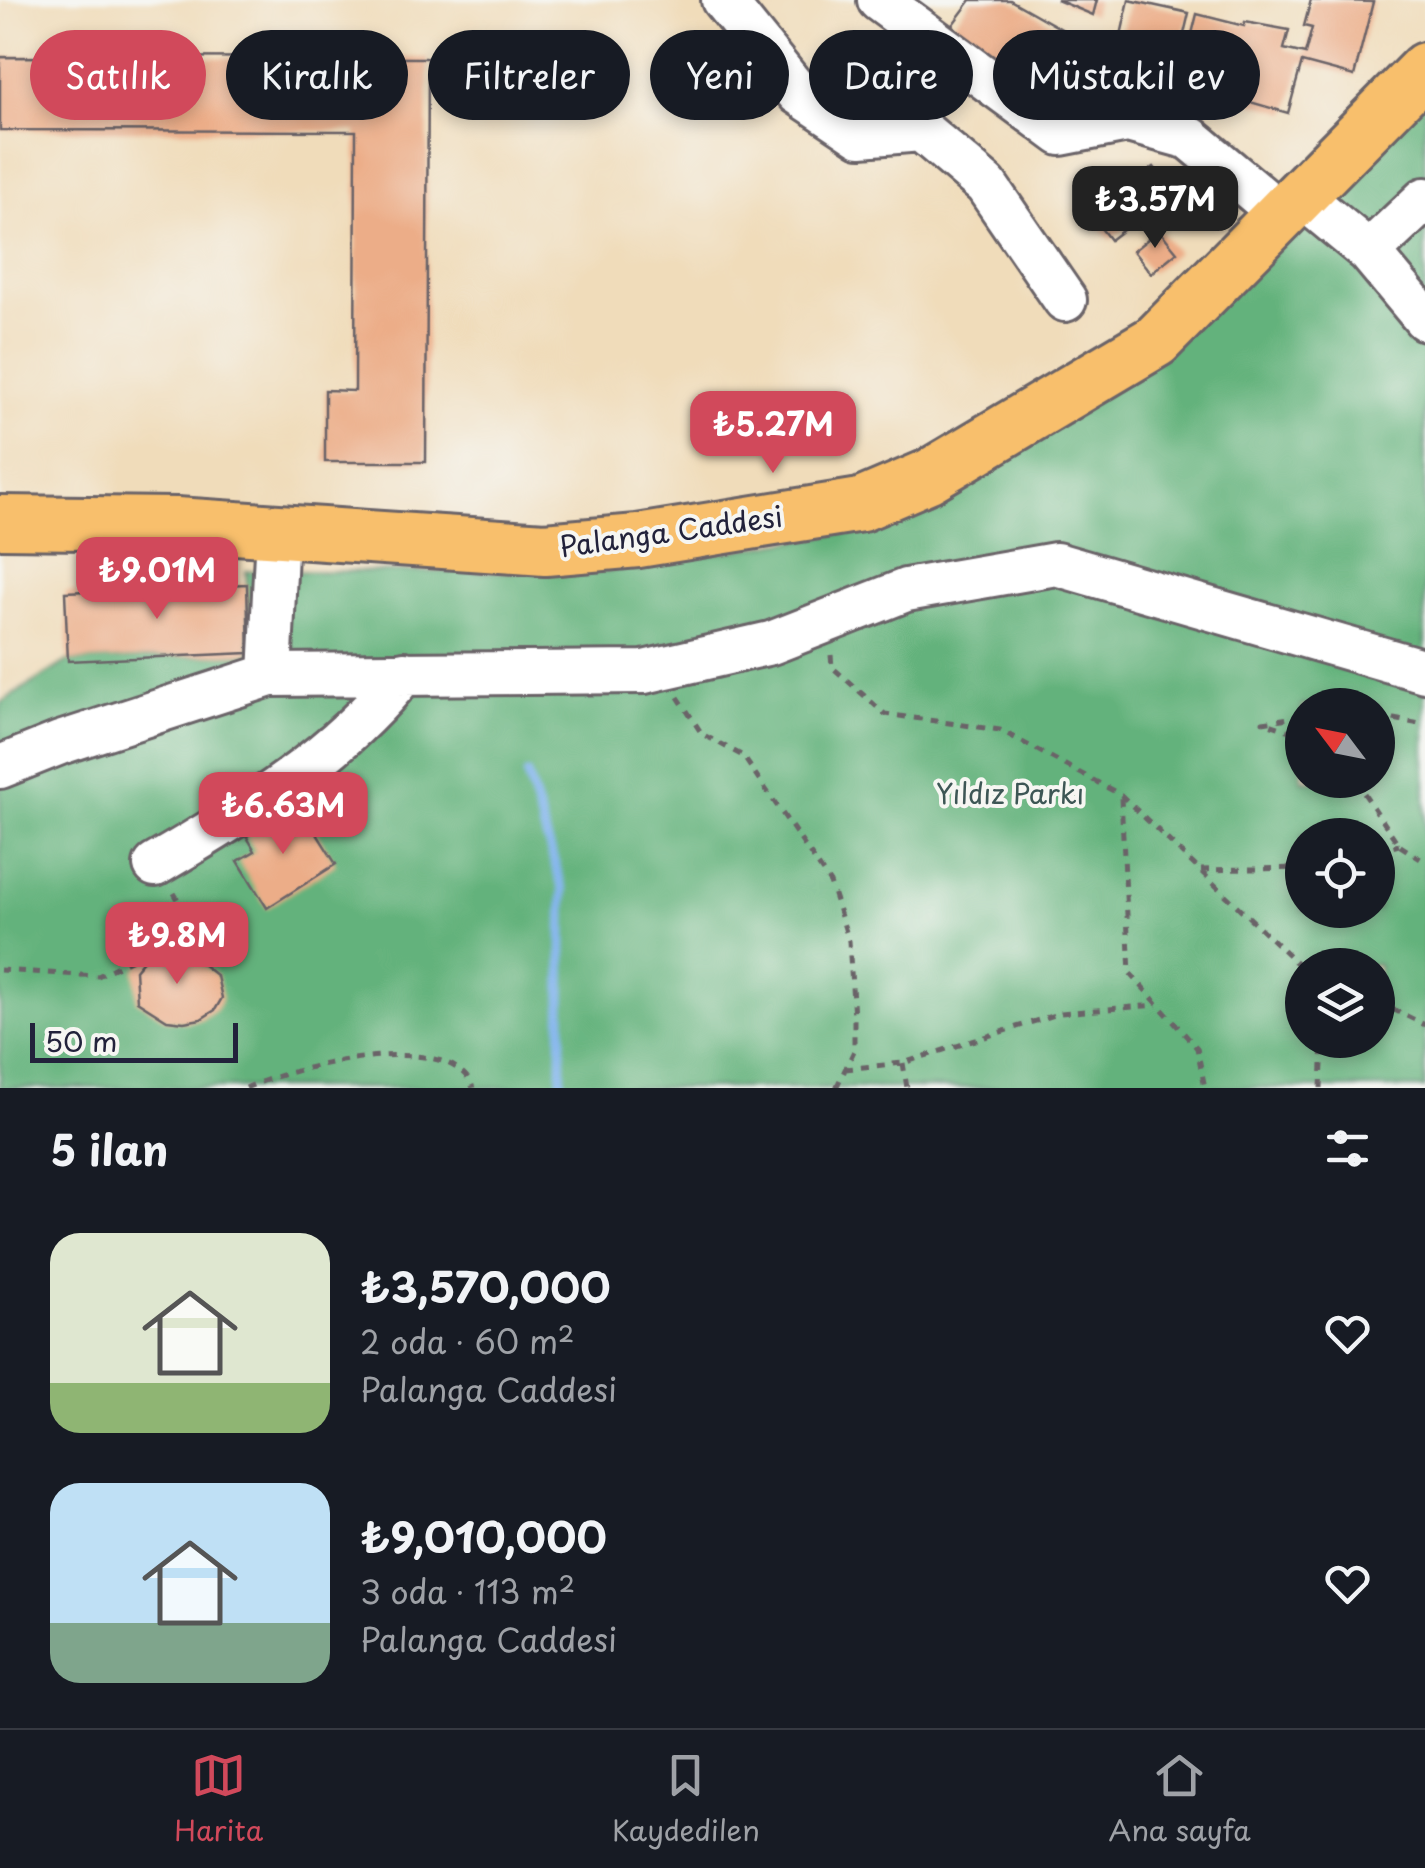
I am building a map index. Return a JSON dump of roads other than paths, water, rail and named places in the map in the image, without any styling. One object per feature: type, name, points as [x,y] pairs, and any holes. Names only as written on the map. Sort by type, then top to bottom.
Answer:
[{"type":"main road","name":"Palanga Caddesi","points":[[0,522],[176,524],[545,549],[638,541],[861,505],[929,476],[1156,342],[1425,69]]},
{"type":"street","points":[[723,0],[798,92],[861,135],[920,130],[986,185],[1065,300]]},
{"type":"street","points":[[878,0],[1061,134],[1128,121],[1190,138],[1291,206],[1369,252],[1425,320]]},
{"type":"street","points":[[1369,252],[1425,200]]},
{"type":"street","points":[[270,675],[277,532]]},
{"type":"street","points":[[0,767],[60,742],[270,675],[660,668],[771,643],[906,590],[1056,564],[1425,671]]},
{"type":"street","points":[[155,865],[296,775],[368,718],[404,673]]},
{"type":"waterway","points":[[527,775],[563,890],[561,1088]]},
{"type":"park label","name":"Yıldız Parkı","points":[[1010,794]]}]
